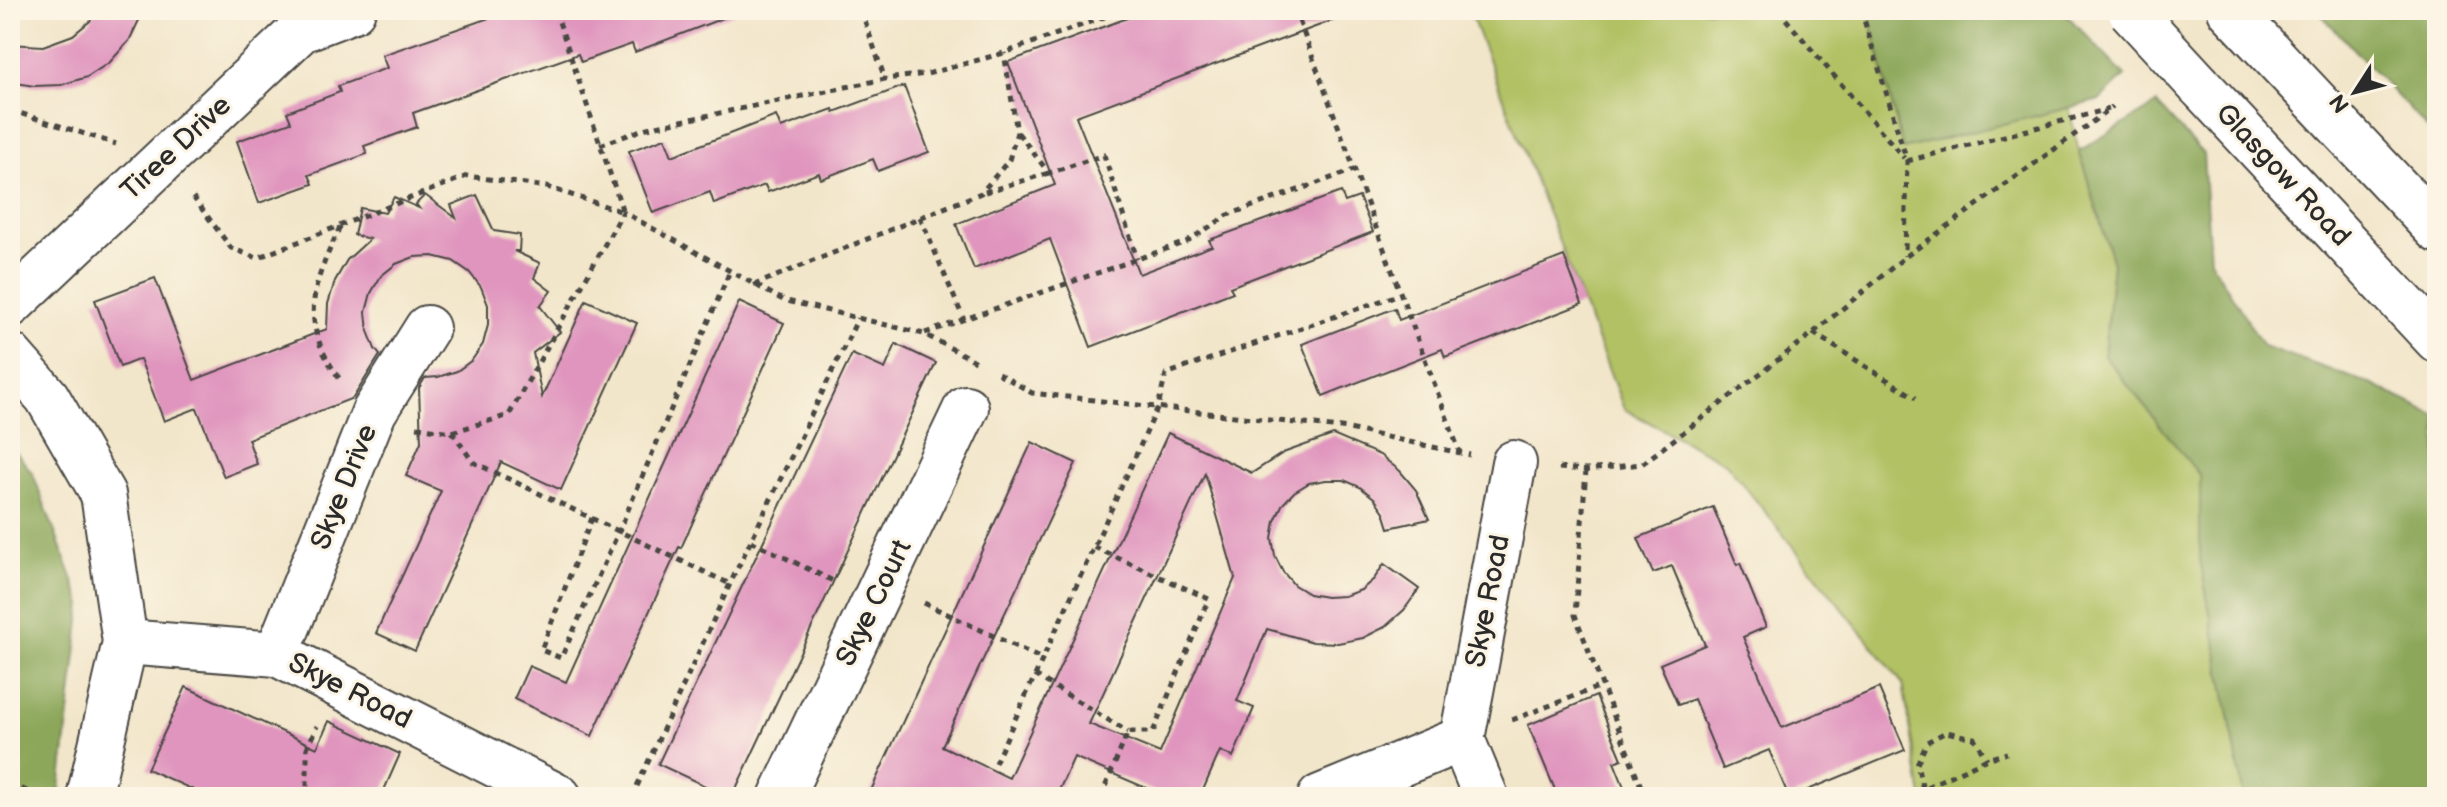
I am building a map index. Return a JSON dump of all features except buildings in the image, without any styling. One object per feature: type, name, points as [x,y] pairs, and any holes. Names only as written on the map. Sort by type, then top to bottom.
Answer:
[{"type":"street","name":"Tiree Drive","points":[[10,305],[164,159],[297,20],[353,10]]},
{"type":"street","name":"Glasgow Road","points":[[2130,10],[2437,340]]},
{"type":"street","points":[[2230,10],[2437,230]]},
{"type":"street","name":"Skye Drive","points":[[277,654],[374,412],[427,328]]},
{"type":"street","points":[[10,355],[47,397],[103,494],[125,642],[89,797]]},
{"type":"street","name":"Skye Court","points":[[781,797],[966,408]]},
{"type":"street","name":"Skye Road","points":[[1462,739],[1514,463]]},
{"type":"street","name":"Skye Road","points":[[125,642],[277,654],[545,794]]},
{"type":"street","points":[[1320,797],[1462,739],[1486,797]]},
{"type":"path","points":[[341,225],[319,271],[311,310],[324,357],[348,390],[374,412],[407,426],[452,432],[509,415],[623,212],[555,10]]},
{"type":"path","points":[[861,10],[885,79]]},
{"type":"path","points":[[600,145],[647,128],[885,79],[927,74],[1004,53],[1124,10]]},
{"type":"path","points":[[1295,10],[1460,453]]},
{"type":"path","points":[[1778,10],[1907,161]]},
{"type":"path","points":[[1861,10],[1907,161],[1905,257]]},
{"type":"path","points":[[981,193],[1009,160],[1017,132],[1004,53]]},
{"type":"path","points":[[989,368],[1032,393],[1349,429],[1514,463],[1586,470],[1642,464],[1813,333],[1905,257],[2113,107],[1907,161]]},
{"type":"path","points":[[10,110],[164,159],[231,248],[257,258],[467,176],[547,187],[623,212],[783,300],[924,334],[976,361]]},
{"type":"path","points":[[1017,132],[1049,173]]},
{"type":"path","points":[[754,285],[981,193],[1104,155],[1137,259]]},
{"type":"path","points":[[924,334],[1186,242],[1228,215],[1354,170]]},
{"type":"path","points":[[920,217],[964,320]]},
{"type":"path","points":[[592,518],[541,650],[561,658],[730,271]]},
{"type":"path","points":[[995,763],[1158,407],[1166,374],[1401,294]]},
{"type":"path","points":[[632,797],[858,318]]},
{"type":"path","points":[[1813,333],[1916,398]]},
{"type":"path","points":[[452,432],[473,462],[730,584]]},
{"type":"path","points":[[1586,470],[1575,615],[1645,797]]},
{"type":"path","points":[[751,541],[1042,659]]},
{"type":"path","points":[[1035,675],[1128,732],[1153,732],[1209,599],[1094,547]]},
{"type":"path","points":[[302,797],[307,787],[307,748],[337,684]]},
{"type":"path","points":[[1462,739],[1601,686]]},
{"type":"path","points":[[1101,797],[1128,732]]},
{"type":"path","points":[[1929,797],[1923,789],[1917,764],[1927,742],[1946,732],[1974,738],[1987,759]]},
{"type":"path","points":[[1905,797],[1987,759],[2007,753]]},
{"type":"path","points":[[10,784],[42,797]]},
{"type":"green space","points":[[1469,10],[1868,10],[1903,149],[2069,107],[2113,263],[2104,355],[2200,476],[2200,559],[2244,797],[1922,797],[1903,684],[1726,463],[1624,409]]},
{"type":"green space","points":[[1868,10],[2062,10],[2125,76],[2100,100],[1903,149]]},
{"type":"green space","points":[[2317,10],[2437,10],[2437,139]]},
{"type":"green space","points":[[2157,104],[2203,154],[2210,260],[2263,346],[2373,385],[2437,416],[2437,797],[2244,797],[2200,559],[2200,476],[2104,355],[2113,263],[2079,151]]},
{"type":"green space","points":[[10,444],[33,474],[82,604],[59,797],[10,797]]}]
